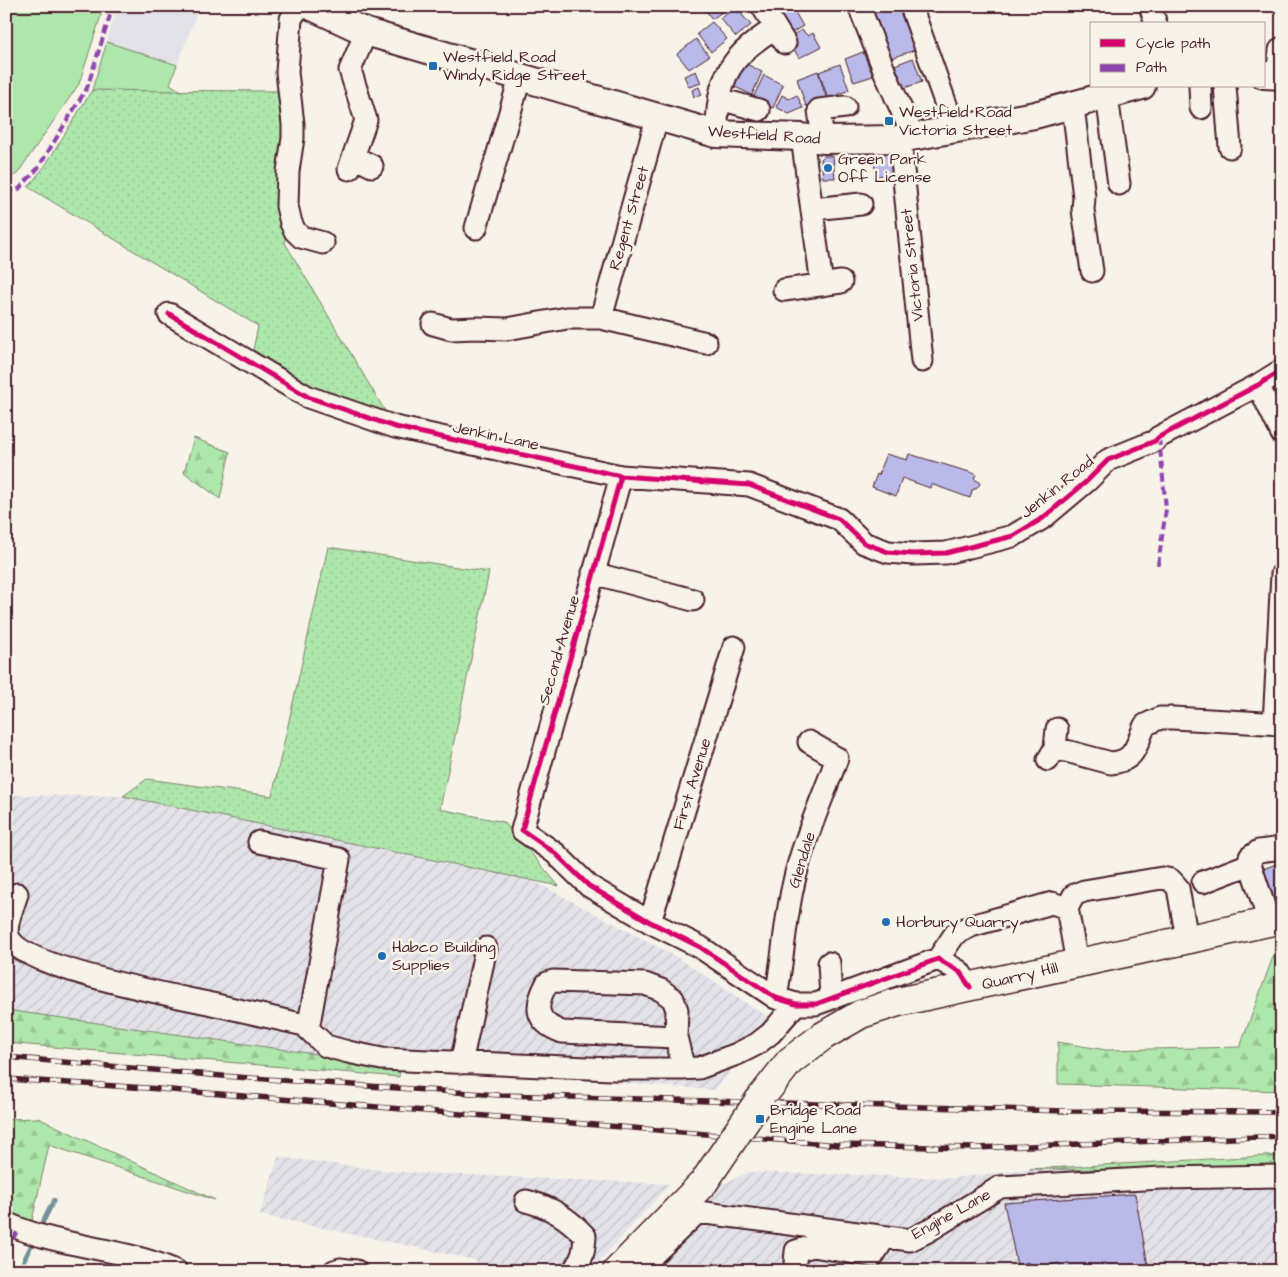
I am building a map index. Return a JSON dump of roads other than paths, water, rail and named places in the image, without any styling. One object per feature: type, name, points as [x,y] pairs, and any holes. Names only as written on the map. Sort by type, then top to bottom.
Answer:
[{"type":"highway","name":"Quarry Hill","points":[[617,1271],[692,1207],[704,1182],[760,1099],[790,1061],[823,1036],[861,1014],[898,1002],[1275,920]]},
{"type":"main road","name":"Westfield Road","points":[[310,6],[366,32],[716,134],[813,138],[907,137],[955,130],[1073,106],[1135,88]]},
{"type":"street","points":[[299,6],[291,19],[287,72],[293,124],[287,185],[287,206],[291,223],[301,237],[323,243]]},
{"type":"street","points":[[716,134],[722,84],[730,68],[741,54],[758,39],[780,35],[762,6]]},
{"type":"street","name":"Victoria Street","points":[[859,6],[886,75],[907,137],[922,361]]},
{"type":"street","points":[[911,6],[955,130]]},
{"type":"street","points":[[1150,6],[1155,22]]},
{"type":"street","points":[[358,164],[366,120],[350,70],[366,32]]},
{"type":"street","points":[[1274,75],[1282,48]]},
{"type":"street","points":[[476,228],[520,78]]},
{"type":"street","points":[[1200,88],[1201,108]]},
{"type":"street","points":[[1225,88],[1230,147]]},
{"type":"street","points":[[1107,96],[1119,184]]},
{"type":"street","points":[[720,99],[758,110]]},
{"type":"street","points":[[1073,106],[1084,197],[1082,210],[1092,271]]},
{"type":"street","points":[[784,290],[832,283],[813,210],[813,138],[819,110],[845,107]]},
{"type":"street","name":"Regent Street","points":[[600,318],[657,118]]},
{"type":"street","points":[[813,210],[861,204]]},
{"type":"street","name":"Jenkin Lane","points":[[169,314],[308,397],[395,427],[621,476],[749,485],[839,519]]},
{"type":"street","points":[[433,324],[451,329],[507,329],[567,318],[600,318],[706,343]]},
{"type":"street","name":"Jenkin Road","points":[[839,519],[864,543],[888,552],[913,554],[946,553],[1013,536],[1043,518],[1087,481],[1108,460],[1156,441],[1159,437],[1258,385],[1282,370]]},
{"type":"street","points":[[1258,385],[1282,434]]},
{"type":"street","name":"Second Avenue","points":[[621,476],[522,830],[554,853],[589,886],[650,922]]},
{"type":"street","points":[[593,573],[692,600]]},
{"type":"street","points":[[1053,746],[1111,763],[1119,763],[1133,754],[1145,725],[1160,718],[1278,724],[1282,574]]},
{"type":"street","name":"First Avenue","points":[[650,922],[735,647]]},
{"type":"street","name":"Glendale","points":[[786,1001],[783,954],[785,921],[800,859],[837,758],[809,742]]},
{"type":"street","points":[[259,842],[339,859],[308,1029],[326,1046],[382,1059],[612,1069],[699,1068],[737,1054],[757,1044],[771,1033],[786,1001]]},
{"type":"street","points":[[1275,920],[1250,864],[1250,857],[1259,851],[1282,848]]},
{"type":"street","points":[[1203,882],[1250,864]]},
{"type":"street","points":[[1077,963],[1067,908],[1074,896],[1084,891],[1162,878],[1171,880],[1178,888],[1187,939]]},
{"type":"street","points":[[18,894],[7,928],[7,934],[15,946],[27,953],[50,963],[114,982],[309,1026]]},
{"type":"street","points":[[650,922],[700,947],[786,1001],[816,1004],[938,959],[955,934],[971,926],[1052,903],[1067,908]]},
{"type":"street","points":[[461,1063],[486,948]]},
{"type":"street","points":[[938,959],[959,971],[970,987]]},
{"type":"street","points":[[829,963],[831,998]]},
{"type":"street","points":[[676,1037],[562,1032],[549,1028],[541,1019],[539,1001],[548,983],[553,981],[645,984],[660,990],[672,999],[677,1010],[676,1037],[684,1069]]},
{"type":"street","name":"Engine Lane","points":[[692,1207],[910,1240],[1000,1187],[1162,1178],[1282,1176]]},
{"type":"street","points":[[526,1201],[541,1205],[562,1215],[585,1236],[585,1250],[581,1261],[573,1271]]},
{"type":"street","points":[[636,1271],[692,1207]]},
{"type":"street","points":[[6,1223],[19,1229],[56,1239],[153,1262],[176,1271]]},
{"type":"street","points":[[795,1268],[796,1251],[813,1246],[873,1256],[885,1236]]},
{"type":"street","points":[[334,1271],[340,1269],[356,1271]]},
{"type":"waterway","points":[[40,1228],[54,1200]]},
{"type":"waterway","points":[[20,1268],[34,1240]]},
{"type":"railway","points":[[6,1057],[222,1076],[499,1095],[1066,1111],[1282,1112]]},
{"type":"railway","points":[[6,1079],[147,1088],[839,1145],[975,1148],[1282,1136]]},
{"type":"place","name":"Westfield Road Windy Ridge Street","points":[[433,66]]},
{"type":"place","name":"Westfield Road Victoria Street","points":[[889,121]]},
{"type":"place","name":"Green Park Off License","points":[[828,168]]},
{"type":"place","name":"Horbury Quarry","points":[[886,922]]},
{"type":"place","name":"Habco Building Supplies","points":[[382,956]]},
{"type":"place","name":"Bridge Road Engine Lane","points":[[760,1119]]}]
